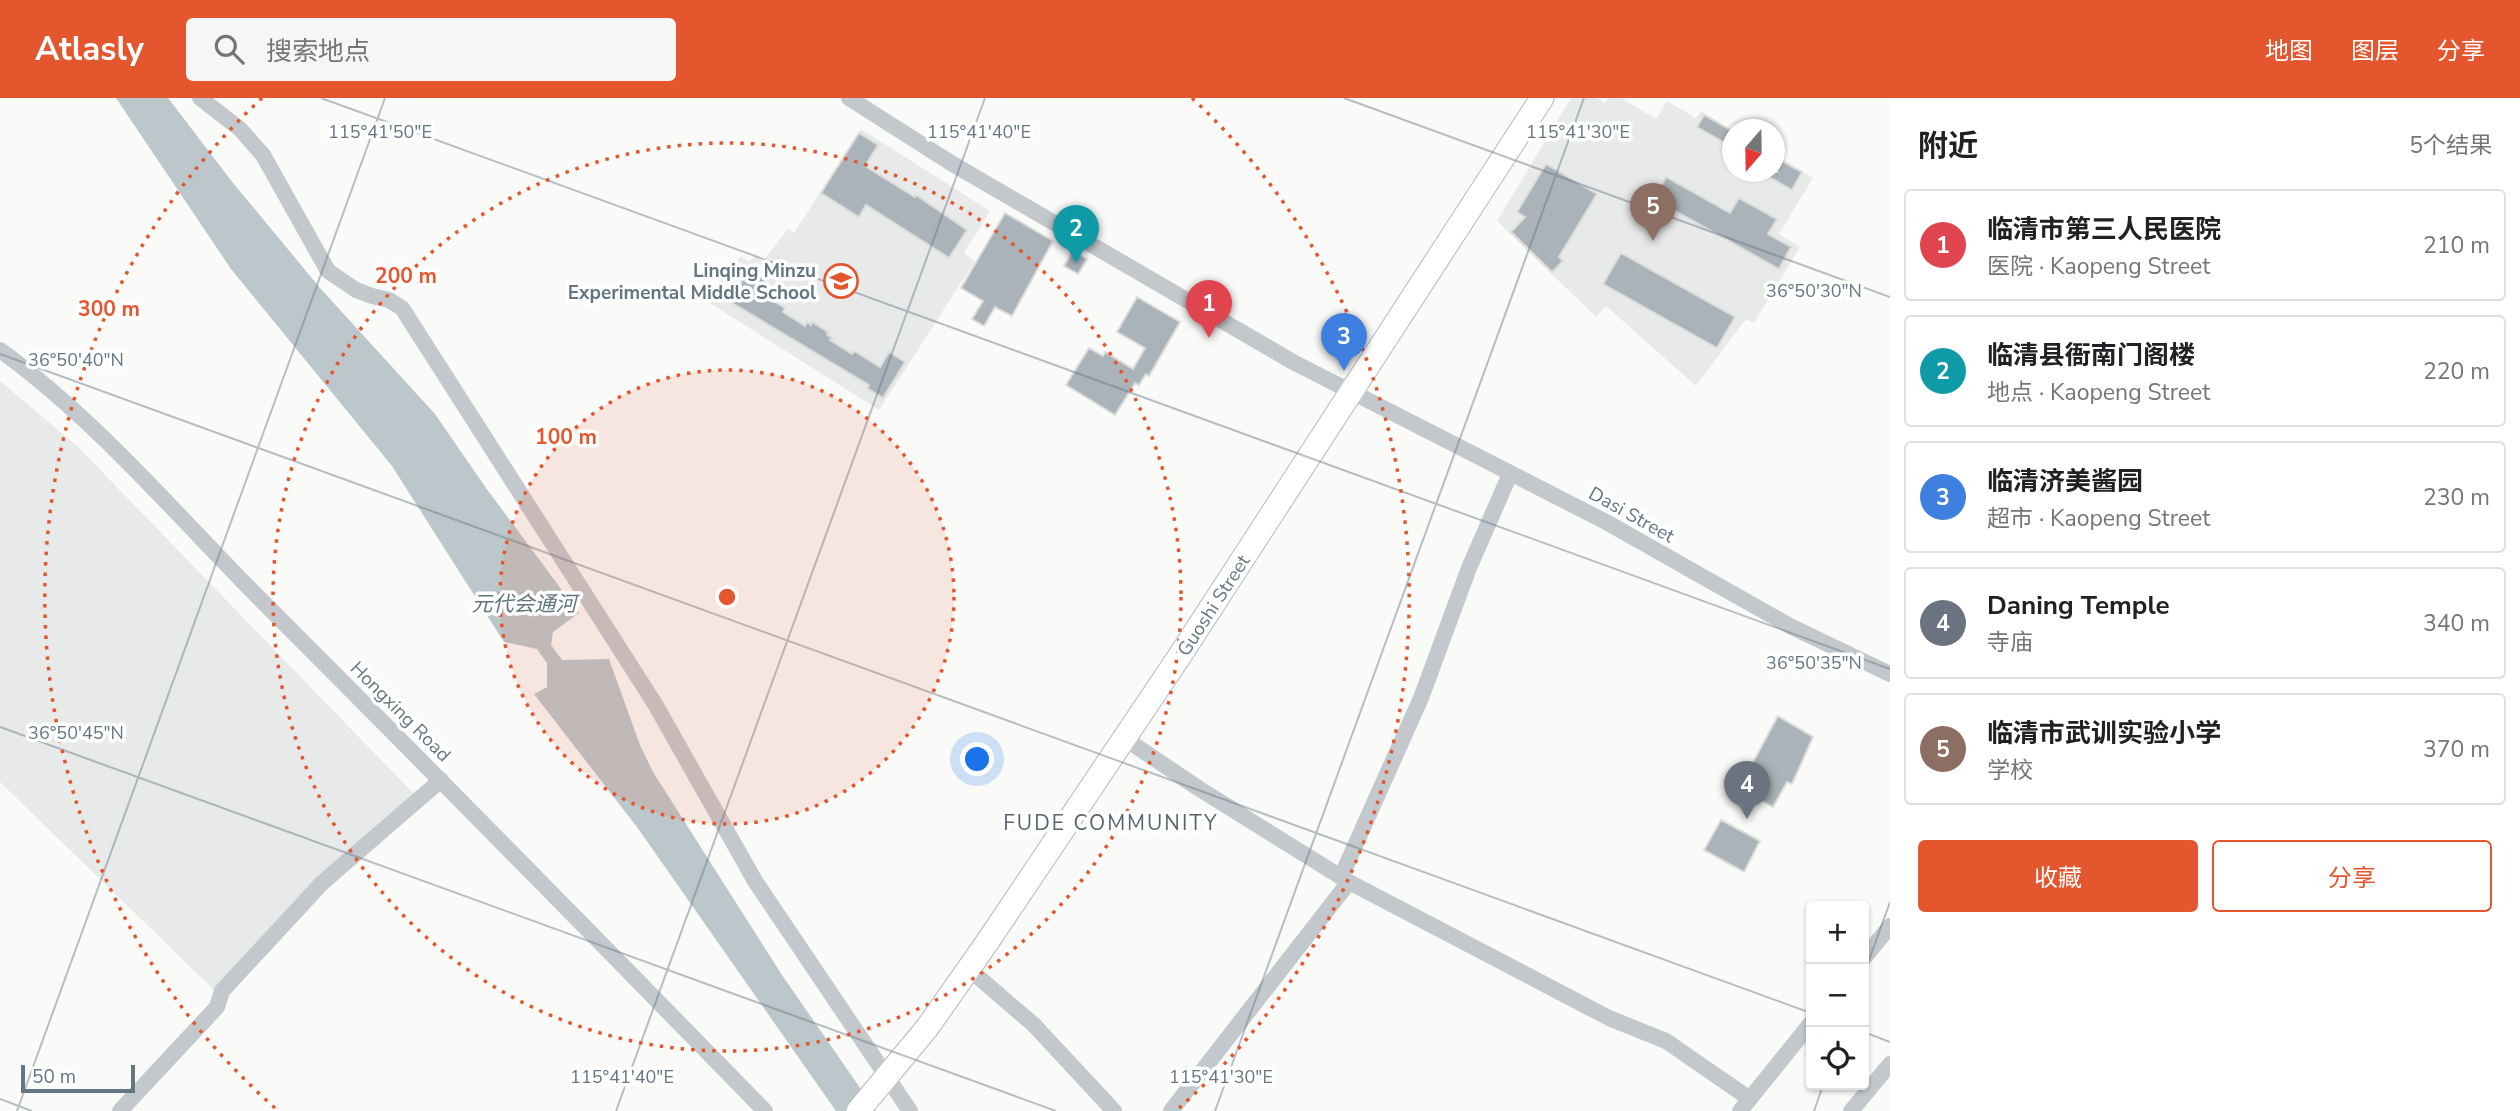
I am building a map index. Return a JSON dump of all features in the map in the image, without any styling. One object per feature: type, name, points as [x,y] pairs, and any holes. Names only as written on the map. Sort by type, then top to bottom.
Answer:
[{"type":"street","points":[[200,98],[240,129],[263,155],[328,271],[356,289],[389,300],[402,308],[655,705],[755,881],[910,1111]]},
{"type":"street","name":"Dasi Street","points":[[849,98],[951,163],[1293,362],[1606,522],[1790,626],[1890,674]]},
{"type":"street","name":"Guoshi Street","points":[[863,1106],[928,1028],[969,969],[1352,393],[1542,98]]},
{"type":"street","name":"Hongxing Road","points":[[0,349],[34,374],[139,473],[198,538],[441,780],[765,1111]]},
{"type":"street","points":[[1171,1111],[1345,880],[1421,698],[1469,568],[1510,474]]},
{"type":"street","points":[[1124,738],[1345,880],[1609,1018],[1666,1041],[1745,1105],[1808,1027]]},
{"type":"street","points":[[120,1111],[217,1007],[222,991],[323,883],[441,780]]},
{"type":"street","points":[[1869,952],[1890,926]]},
{"type":"street","points":[[969,969],[1034,1025],[1114,1111]]},
{"type":"street","points":[[1851,1111],[1890,1064]]},
{"type":"shaded area","points":[[1571,98],[1596,98],[1605,103],[1608,98],[1621,98],[1656,119],[1667,101],[1696,118],[1701,111],[1722,124],[1722,182],[1785,182],[1785,161],[1813,178],[1779,234],[1800,247],[1754,323],[1746,319],[1696,386],[1606,306],[1596,317],[1497,221]]},
{"type":"shaded area","name":"Linqing Minzu Experimental Middle School","points":[[861,129],[990,211],[964,253],[975,261],[879,410],[705,300],[741,256],[749,262],[755,255],[763,261],[788,229],[794,233]]},
{"type":"shaded area","points":[[0,381],[78,447],[414,794],[215,991],[0,782]]},
{"type":"water","name":"元代会通河","points":[[116,98],[168,98],[233,183],[320,288],[435,414],[579,613],[553,632],[551,645],[562,660],[609,659],[640,745],[653,772],[782,975],[876,1111],[836,1111],[637,827],[534,694],[547,687],[547,663],[537,649],[504,642],[392,466],[231,269]]},
{"type":"building","points":[[1704,115],[1722,125],[1722,141],[1697,127]]},
{"type":"building","points":[[859,133],[878,145],[865,166],[915,197],[916,195],[967,230],[949,258],[866,205],[859,217],[821,193]]},
{"type":"building","points":[[1785,163],[1802,172],[1792,190],[1778,182],[1785,182]]},
{"type":"building","points":[[1546,164],[1597,194],[1559,257],[1563,261],[1552,272],[1511,232],[1525,217],[1517,212]]},
{"type":"building","points":[[1666,177],[1730,213],[1739,198],[1777,219],[1768,234],[1791,247],[1779,269],[1654,199]]},
{"type":"building","points":[[1005,213],[1053,241],[1012,316],[995,307],[984,326],[972,319],[983,301],[961,288]]},
{"type":"building","points":[[1073,251],[1087,259],[1078,274],[1064,266]]},
{"type":"building","points":[[1621,253],[1735,317],[1717,348],[1603,284]]},
{"type":"building","points":[[749,269],[766,279],[758,292],[785,308],[783,312],[805,326],[807,322],[811,325],[812,322],[828,332],[827,335],[832,338],[830,340],[880,367],[889,352],[905,362],[883,398],[867,388],[869,385],[729,301]]},
{"type":"building","points":[[1137,297],[1180,322],[1149,376],[1146,374],[1139,385],[1135,383],[1115,415],[1066,385],[1089,348],[1103,356],[1105,352],[1133,369],[1145,348],[1117,332]]},
{"type":"building","points":[[1778,716],[1813,737],[1792,784],[1787,782],[1773,807],[1739,788]]},
{"type":"building","points":[[1721,820],[1760,841],[1744,872],[1704,850]]},
{"type":"place","name":"临清市武训实验小学","points":[[1653,241]]},
{"type":"place","name":"临清县衙南门阁楼","points":[[1076,263]]},
{"type":"place","name":"Linqing Minzu Experimental Middle School","points":[[841,281]]},
{"type":"place","name":"临清市第三人民医院","points":[[1209,338]]},
{"type":"place","name":"临清济美酱园","points":[[1344,371]]},
{"type":"place","name":"Daning Temple","points":[[1747,819]]},
{"type":"district","name":"FUDE COMMUNITY","points":[[1111,823]]}]
